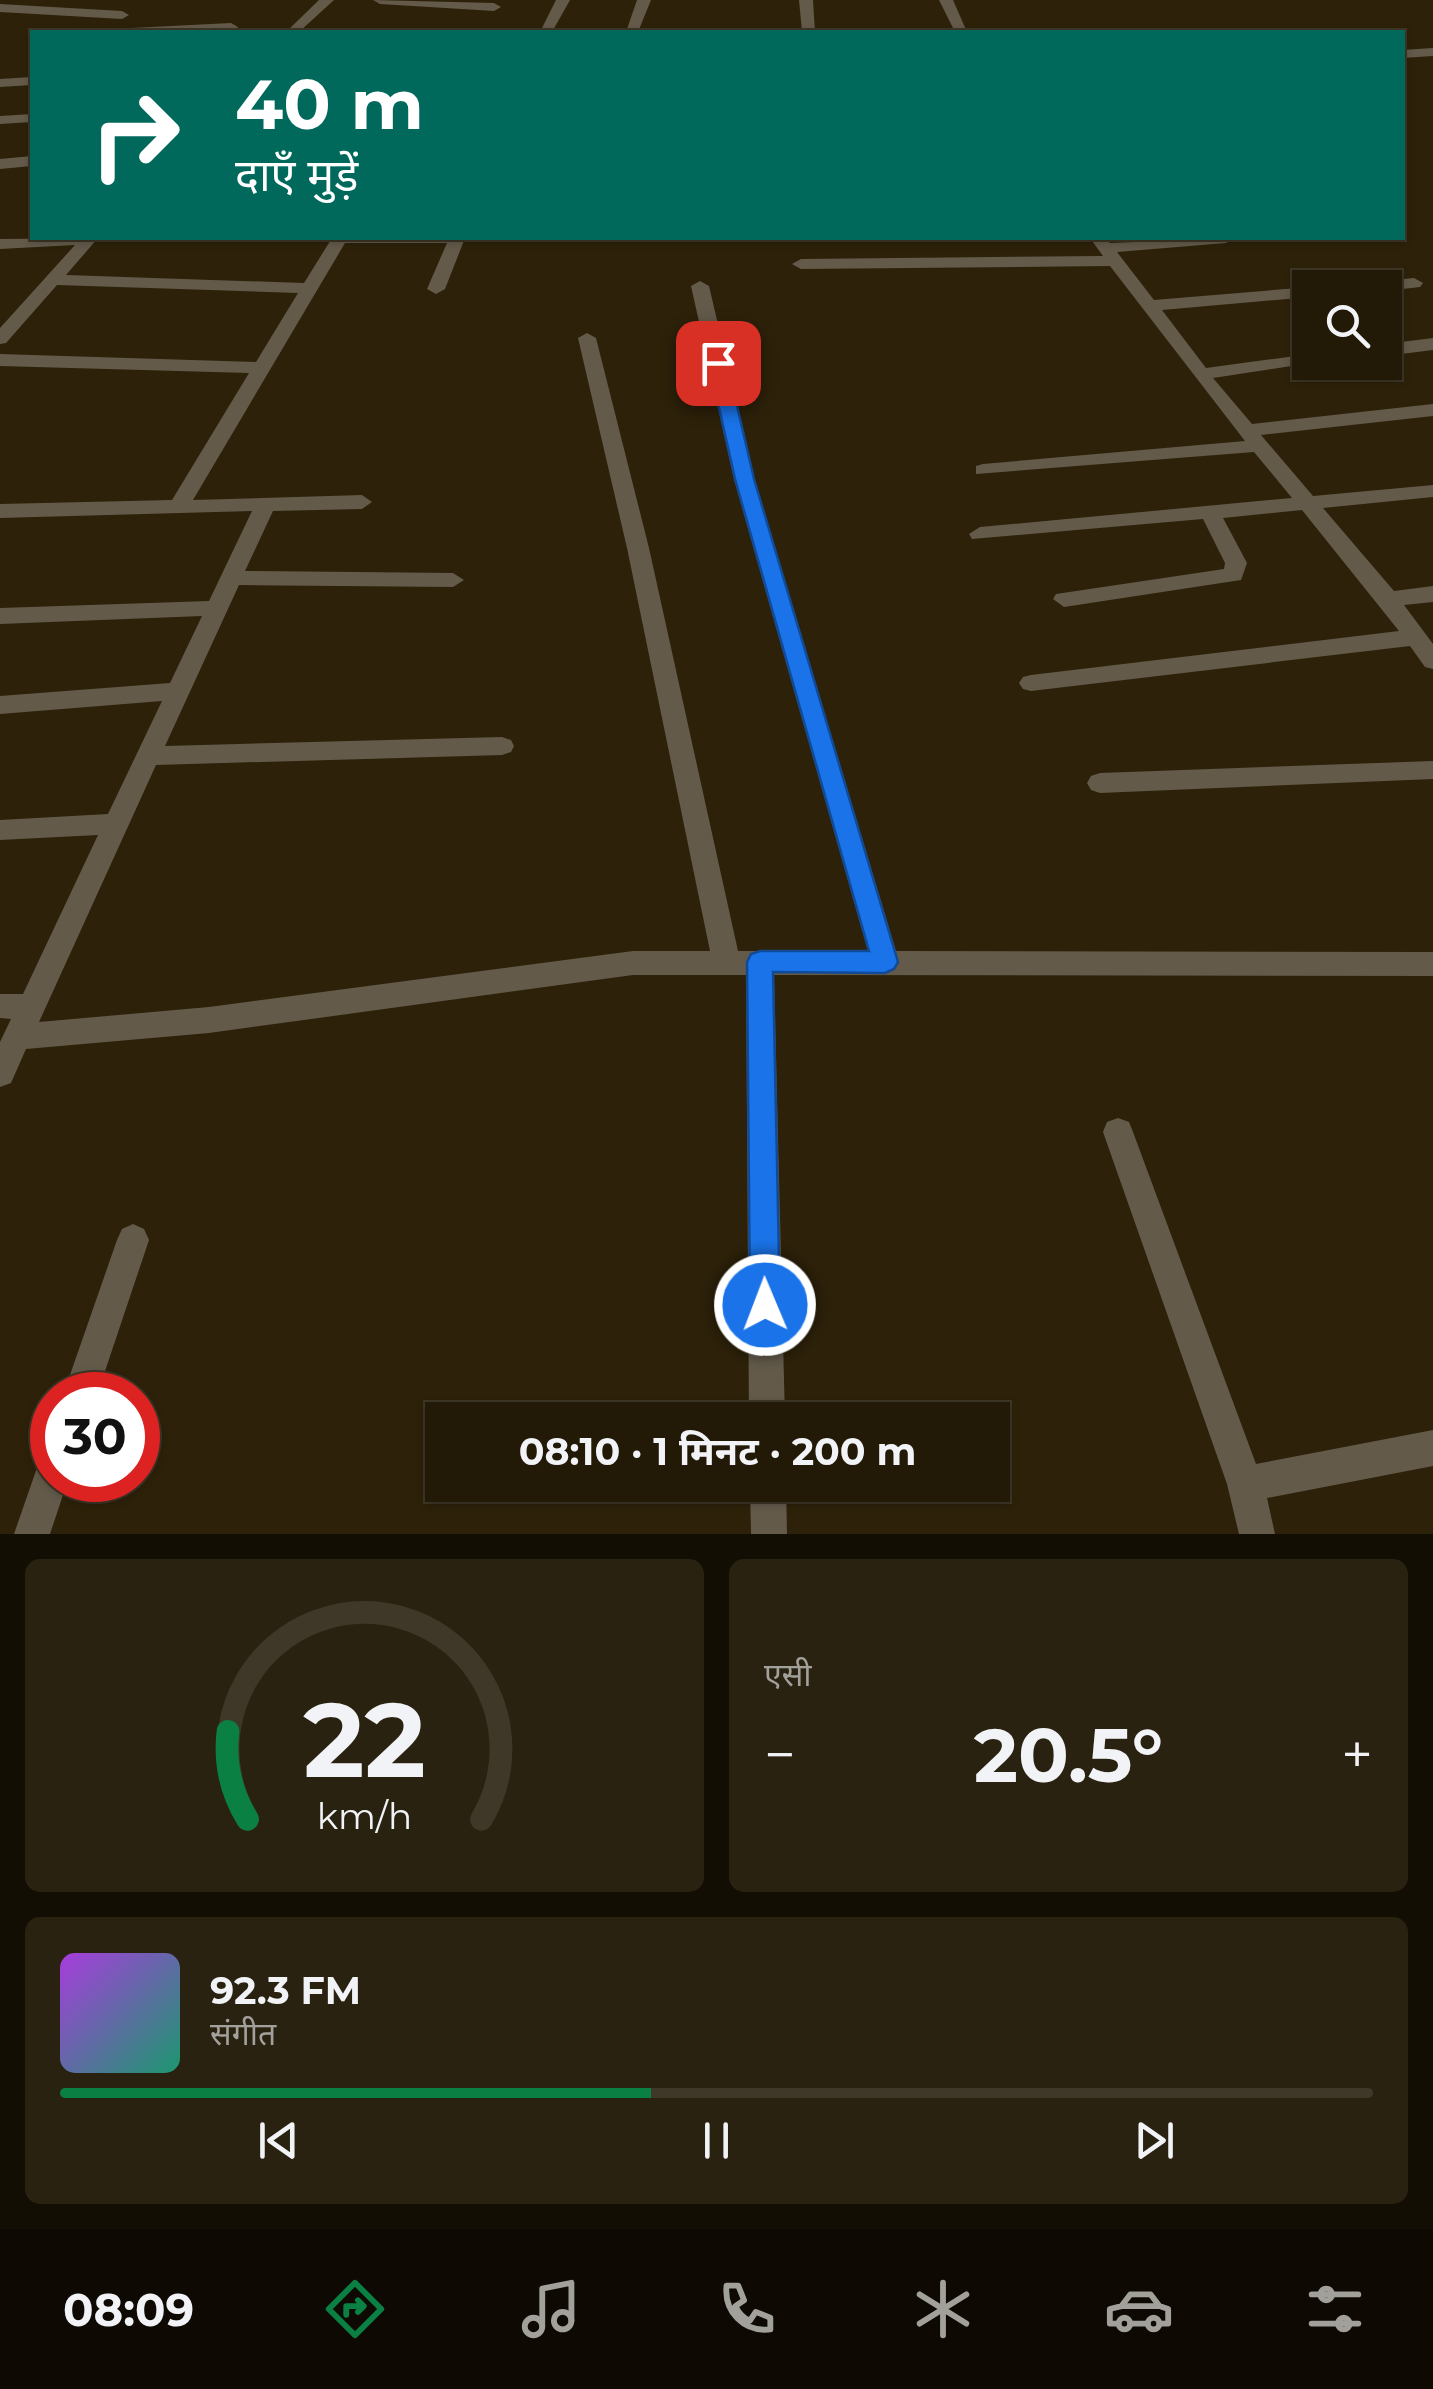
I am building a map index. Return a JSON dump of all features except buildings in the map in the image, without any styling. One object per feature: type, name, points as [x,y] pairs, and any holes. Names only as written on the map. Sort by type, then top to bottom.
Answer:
[{"type":"street","points":[[118,30],[130,0]]},
{"type":"street","points":[[310,0],[326,0]]},
{"type":"street","points":[[294,30],[326,0]]},
{"type":"street","points":[[380,0],[494,7]]},
{"type":"street","points":[[547,30],[563,0]]},
{"type":"street","points":[[633,30],[644,0]]},
{"type":"street","points":[[806,0],[809,30]]},
{"type":"street","points":[[946,0],[960,30]]},
{"type":"street","points":[[0,8],[122,15]]},
{"type":"street","points":[[171,30],[231,27]]},
{"type":"street","points":[[1405,54],[1433,52]]},
{"type":"street","points":[[0,83],[30,80]]},
{"type":"street","points":[[0,120],[30,118]]},
{"type":"street","points":[[0,164],[30,162]]},
{"type":"street","points":[[0,244],[59,240]]},
{"type":"street","points":[[0,339],[9,319],[53,280],[87,240]]},
{"type":"street","points":[[178,506],[339,240]]},
{"type":"street","points":[[436,290],[456,240]]},
{"type":"street","points":[[801,264],[1106,249],[1204,240]]},
{"type":"street","points":[[1106,249],[1200,374],[1388,599],[1433,661]]},
{"type":"street","points":[[53,280],[309,288]]},
{"type":"street","points":[[1402,284],[1414,283]]},
{"type":"street","points":[[700,286],[744,479],[885,962]]},
{"type":"street","points":[[1149,306],[1292,294]]},
{"type":"street","points":[[587,338],[634,533],[726,962]]},
{"type":"street","points":[[1402,348],[1433,344]]},
{"type":"street","points":[[0,360],[262,368]]},
{"type":"street","points":[[1200,374],[1292,362]]},
{"type":"street","points":[[983,470],[1251,438],[1433,410]]},
{"type":"street","points":[[980,534],[1308,506],[1433,490]]},
{"type":"street","points":[[0,511],[362,502]]},
{"type":"street","points":[[0,1074],[265,504]]},
{"type":"street","points":[[1064,598],[1234,575],[1236,563],[1211,514]]},
{"type":"street","points":[[232,578],[453,580]]},
{"type":"street","points":[[1388,599],[1433,594]]},
{"type":"street","points":[[0,616],[218,608]]},
{"type":"street","points":[[1031,683],[1417,637]]},
{"type":"street","points":[[0,704],[179,691]]},
{"type":"street","points":[[149,756],[502,746]]},
{"type":"street","points":[[1100,784],[1433,770]]},
{"type":"street","points":[[0,830],[117,824]]},
{"type":"street","points":[[19,1038],[210,1020],[600,966],[726,962],[1433,964]]},
{"type":"street","points":[[760,962],[767,1402]]},
{"type":"street","points":[[0,1006],[33,1008]]},
{"type":"street","points":[[1118,1132],[1245,1484],[1258,1534]]},
{"type":"street","points":[[88,1372],[134,1240]]},
{"type":"street","points":[[1245,1484],[1433,1448]]},
{"type":"street","points":[[32,1534],[43,1502]]},
{"type":"street","points":[[768,1502],[769,1534]]},
{"type":"route","points":[[718,363],[744,479],[885,962],[760,962],[765,1305]]}]
